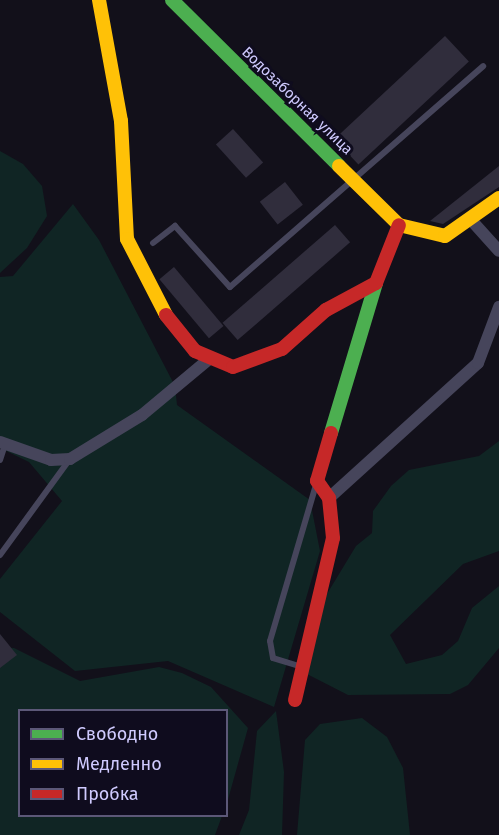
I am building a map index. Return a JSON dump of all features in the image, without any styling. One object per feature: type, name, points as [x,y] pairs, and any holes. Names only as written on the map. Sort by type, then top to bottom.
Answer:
[{"type":"street","points":[[99,0],[121,121],[127,239],[162,310],[182,339],[208,360],[233,367],[257,362],[282,349],[326,310],[376,283]]},
{"type":"street","name":"Водозаборная улица","points":[[172,0],[399,225]]},
{"type":"street","points":[[296,700],[333,538],[329,498],[317,481],[376,283],[399,225],[437,237],[472,221],[499,198]]},
{"type":"street","points":[[472,221],[499,251]]},
{"type":"street","points":[[329,498],[478,363],[499,307]]},
{"type":"street","points":[[3,443],[51,460],[70,459],[142,416],[208,360]]},
{"type":"lane","points":[[153,243],[175,226],[230,287],[356,181],[483,66]]},
{"type":"lane","points":[[0,460],[3,443]]},
{"type":"lane","points":[[0,555],[70,459]]},
{"type":"lane","points":[[302,666],[273,658],[270,641],[317,481]]},
{"type":"green space","points":[[0,151],[23,164],[42,186],[47,216],[27,248],[0,273]]},
{"type":"green space","points":[[73,204],[99,240],[175,386],[177,405],[310,500],[320,551],[274,707],[168,661],[75,671],[0,612],[0,579],[62,501],[29,462],[0,448],[0,277],[13,276]]},
{"type":"green space","points":[[499,441],[499,551],[463,564],[390,635],[406,664],[442,655],[458,641],[472,608],[499,586],[499,648],[468,685],[450,694],[348,695],[305,673],[316,612],[356,546],[372,533],[373,511],[391,486],[409,470],[479,456]]},
{"type":"green space","points":[[0,647],[14,648],[80,681],[159,667],[182,673],[211,687],[248,728],[228,799],[228,709],[18,709],[18,817],[222,817],[215,835],[0,835]]},
{"type":"green space","points":[[276,711],[284,772],[282,835],[239,835],[249,810],[257,731]]},
{"type":"green space","points":[[362,718],[387,737],[403,768],[410,835],[297,835],[305,740],[320,724]]},
{"type":"building","points":[[445,36],[469,62],[358,165],[335,139]]},
{"type":"building","points":[[233,129],[263,162],[246,178],[216,144]]},
{"type":"building","points":[[499,166],[499,187],[443,224],[430,221]]},
{"type":"building","points":[[285,182],[303,205],[278,225],[260,202]]},
{"type":"building","points":[[335,225],[350,242],[238,340],[223,323]]},
{"type":"building","points":[[174,267],[223,326],[209,338],[159,279]]},
{"type":"building","points":[[0,634],[17,655],[0,668]]},
{"type":"traffic: fast","points":[[172,0],[339,166]]},
{"type":"traffic: fast","points":[[331,433],[376,283]]},
{"type":"traffic: slow","points":[[99,0],[121,121],[127,239],[166,315]]},
{"type":"traffic: slow","points":[[339,166],[399,225],[445,236],[499,198]]},
{"type":"traffic: jam","points":[[166,315],[195,351],[233,367],[282,349],[326,310],[376,283],[399,225]]},
{"type":"traffic: jam","points":[[295,700],[333,538],[329,498],[317,481],[331,433]]}]
